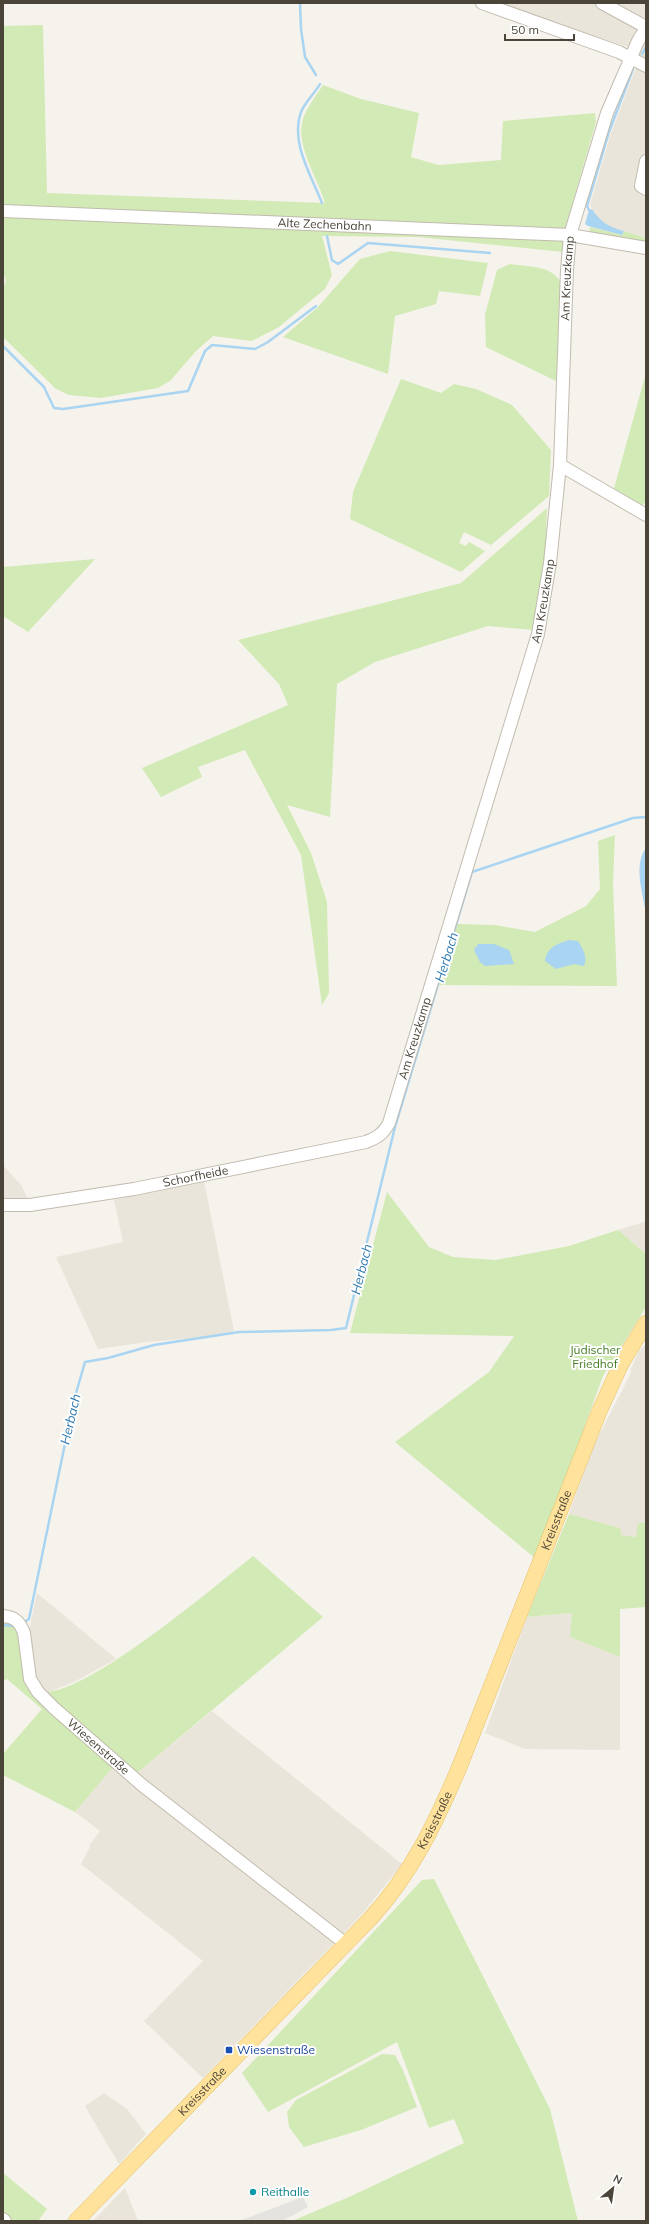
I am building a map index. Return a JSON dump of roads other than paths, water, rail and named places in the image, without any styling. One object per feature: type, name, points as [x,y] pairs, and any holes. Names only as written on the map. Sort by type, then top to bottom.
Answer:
[{"type":"main road","name":"Kreisstraße","points":[[76,2221],[346,1944],[387,1901],[402,1882],[422,1848],[442,1808],[612,1381],[644,1331]]},
{"type":"street","points":[[482,3],[631,58],[646,66]]},
{"type":"street","points":[[602,3],[646,28]]},
{"type":"street","name":"Am Kreuzkamp","points":[[384,1133],[393,1113],[538,634],[550,563],[560,465],[567,270],[570,235],[607,113],[646,28]]},
{"type":"street","points":[[646,161],[641,179],[641,186],[646,189]]},
{"type":"street","name":"Alte Zechenbahn","points":[[3,211],[570,235],[646,248]]},
{"type":"street","points":[[560,465],[646,515]]},
{"type":"street","name":"Schorfheide","points":[[3,1205],[30,1205],[134,1189],[366,1142],[384,1133]]},
{"type":"street","name":"Wiesenstraße","points":[[3,1616],[14,1618],[22,1627],[24,1632],[30,1679],[38,1692],[54,1708],[142,1785],[346,1944]]},
{"type":"water","points":[[592,209],[605,223],[624,231],[622,235],[585,224],[589,210]]},
{"type":"water","points":[[646,848],[646,913],[639,871],[642,855]]},
{"type":"water","points":[[569,940],[578,941],[582,947],[585,956],[584,966],[574,964],[556,969],[545,961],[550,949]]},
{"type":"water","points":[[478,944],[494,944],[509,950],[514,964],[485,966],[480,962],[474,950]]},
{"type":"waterway","points":[[300,3],[301,29],[305,57],[316,75]]},
{"type":"waterway","points":[[642,54],[646,47]]},
{"type":"waterway","points":[[589,210],[587,206],[609,132],[633,69]]},
{"type":"waterway","points":[[320,84],[301,112],[298,123],[298,135],[303,158],[322,203]]},
{"type":"waterway","points":[[327,236],[332,260],[338,264],[368,243],[490,253]]},
{"type":"waterway","points":[[3,346],[44,387],[54,408],[63,409],[188,391],[205,351],[212,345],[255,349],[268,342],[316,306]]},
{"type":"waterway","name":"Herbach","points":[[23,1623],[29,1619],[74,1400],[85,1362],[108,1358],[154,1345],[239,1332],[331,1330],[346,1328],[395,1127],[472,872],[633,818],[646,817]]},
{"type":"waterway","points":[[3,1625],[14,1626]]},
{"type":"place","name":"Wiesenstraße","points":[[229,2050]]},
{"type":"place","name":"Reithalle","points":[[253,2192]]},
{"type":"park label","name":"Jüdischer Friedhof","points":[[595,1357]]}]
